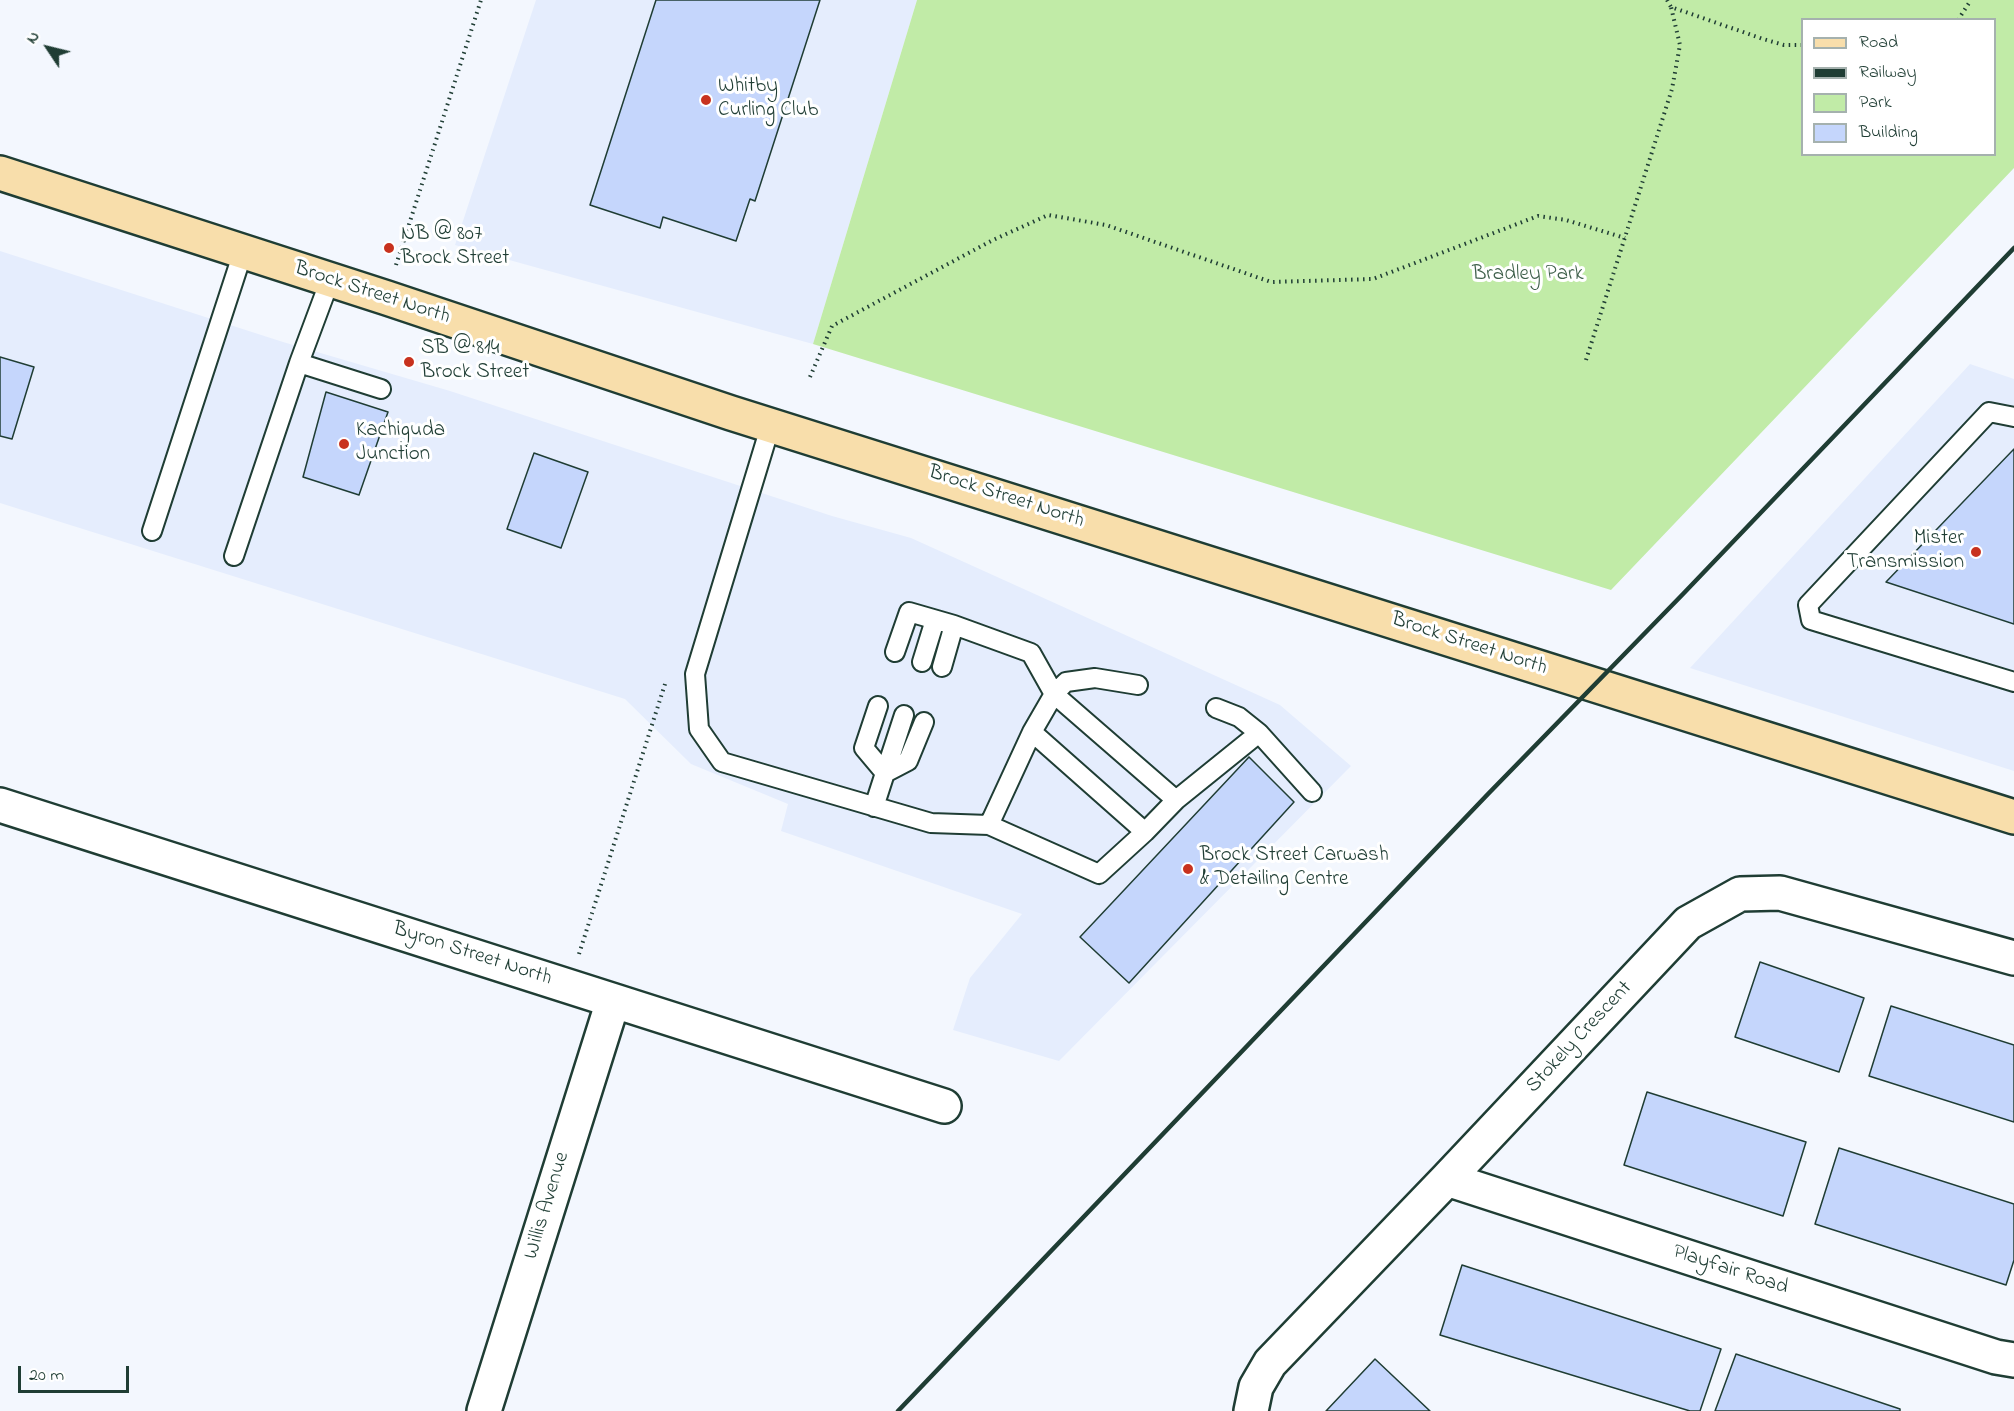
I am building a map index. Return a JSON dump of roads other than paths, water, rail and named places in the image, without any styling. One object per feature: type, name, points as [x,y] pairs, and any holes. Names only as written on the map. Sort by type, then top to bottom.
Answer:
[{"type":"main road","name":"Brock Street North","points":[[0,172],[387,298],[720,410],[771,424],[2014,817]]},
{"type":"street","name":"Byron Street North","points":[[0,805],[944,1106]]},
{"type":"street","name":"Stokely Crescent","points":[[1251,1411],[1256,1387],[1270,1363],[1688,923],[1740,894],[1780,893],[2014,958]]},
{"type":"street","name":"Willis Avenue","points":[[484,1411],[613,1001]]},
{"type":"street","name":"Playfair Road","points":[[1447,1179],[1996,1357],[2014,1360]]},
{"type":"lane","points":[[152,531],[243,252]]},
{"type":"lane","points":[[234,556],[299,363],[330,280]]},
{"type":"lane","points":[[299,363],[381,389]]},
{"type":"lane","points":[[2014,417],[1989,412],[1808,605],[1810,620],[2014,682]]},
{"type":"lane","points":[[771,424],[695,674],[699,729],[722,762],[931,823],[989,825],[1099,874],[1176,800],[1259,733]]},
{"type":"lane","points":[[895,652],[909,612],[1031,652],[1054,694],[1176,800]]},
{"type":"lane","points":[[922,662],[935,620]]},
{"type":"lane","points":[[942,667],[954,626]]},
{"type":"lane","points":[[989,825],[1032,732],[1054,694],[1065,682],[1095,678],[1138,685]]},
{"type":"lane","points":[[878,706],[864,748],[885,773]]},
{"type":"lane","points":[[1216,708],[1239,717],[1259,733],[1312,792]]},
{"type":"lane","points":[[874,807],[904,715]]},
{"type":"lane","points":[[885,773],[908,761],[924,722]]},
{"type":"lane","points":[[1032,732],[1145,832]]},
{"type":"railway","points":[[898,1411],[2014,248]]},
{"type":"place","name":"Whitby Curling Club","points":[[706,100]]},
{"type":"place","name":"NB @ 807 Brock Street","points":[[389,248]]},
{"type":"place","name":"SB @ 814 Brock Street","points":[[409,362]]},
{"type":"place","name":"Kachiguda Junction","points":[[344,444]]},
{"type":"place","name":"Mister Transmission","points":[[1976,552]]},
{"type":"place","name":"Brock Street Carwash & Detailing Centre","points":[[1188,869]]},
{"type":"park label","name":"Bradley Park","points":[[1528,276]]}]
